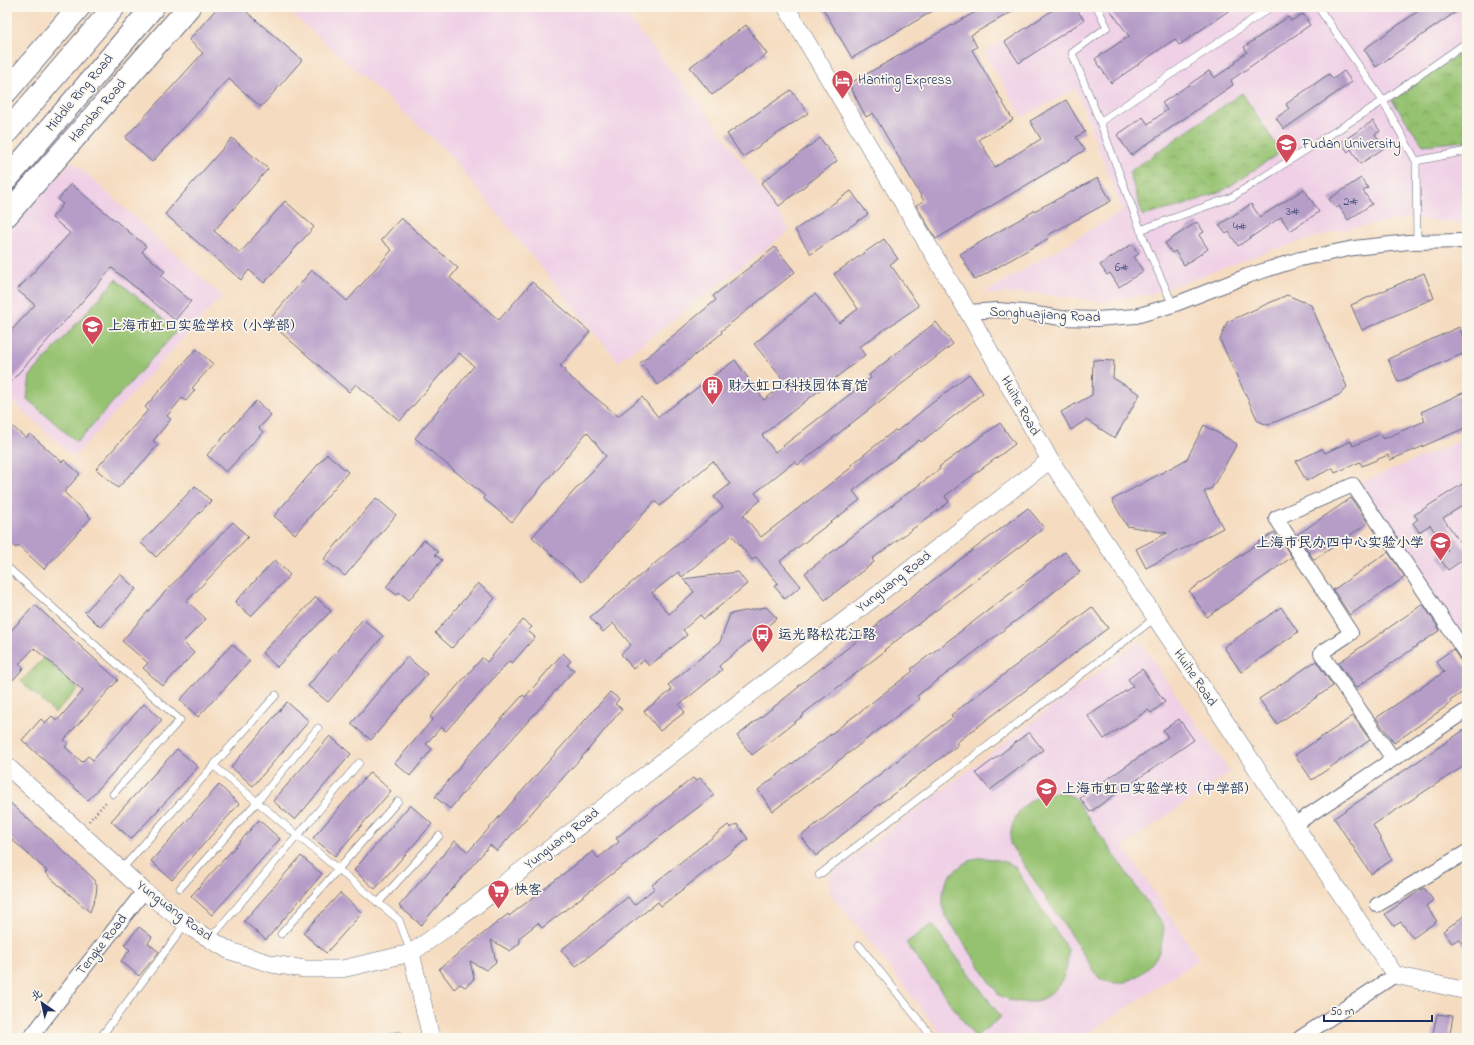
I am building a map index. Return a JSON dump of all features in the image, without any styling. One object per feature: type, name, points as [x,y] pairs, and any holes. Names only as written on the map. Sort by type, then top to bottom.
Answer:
[{"type":"main road","points":[[7,91],[78,7]]},
{"type":"main road","points":[[7,132],[114,7]]},
{"type":"main road","name":"Middle Ring Road","points":[[7,179],[153,7]]},
{"type":"main road","name":"Handan Road","points":[[7,215],[189,7]]},
{"type":"street","points":[[786,7],[968,312]]},
{"type":"street","name":"Songhuajiang Road","points":[[968,312],[997,310],[1024,312],[1061,318],[1097,319],[1136,316],[1173,305],[1247,276],[1300,259],[1354,248],[1417,242],[1467,241]]},
{"type":"street","name":"Huihe Road","points":[[968,312],[1050,460],[1395,975]]},
{"type":"street","name":"Yunguang Road","points":[[7,766],[144,891],[185,923],[230,951],[272,964],[305,969],[342,969],[411,953],[448,927],[762,686],[1050,460]]},
{"type":"street","points":[[1393,759],[1321,653],[1351,633],[1276,518],[1353,485],[1467,655]]},
{"type":"street","points":[[1294,826],[1467,710]]},
{"type":"street","points":[[1377,905],[1467,852]]},
{"type":"street","name":"Tengke Road","points":[[30,1038],[144,891]]},
{"type":"street","points":[[411,953],[431,1038]]},
{"type":"street","points":[[1300,1038],[1395,975],[1467,991]]},
{"type":"lane","points":[[1097,7],[1107,27],[1072,53],[1100,122],[1140,230],[1173,305]]},
{"type":"lane","points":[[1100,122],[1271,7]]},
{"type":"lane","points":[[1318,7],[1383,101],[1416,161],[1417,242]]},
{"type":"lane","points":[[1140,230],[1232,197],[1383,101],[1467,42]]},
{"type":"lane","points":[[1416,161],[1467,151]]},
{"type":"lane","points":[[7,567],[180,720],[113,794]]},
{"type":"lane","points":[[819,875],[1155,618]]},
{"type":"lane","points":[[121,870],[276,695]]},
{"type":"lane","points":[[180,888],[257,802],[318,728]]},
{"type":"lane","points":[[210,939],[360,763]]},
{"type":"lane","points":[[214,766],[399,920],[411,953]]},
{"type":"lane","points":[[281,934],[398,801]]},
{"type":"lane","points":[[378,903],[439,836]]},
{"type":"lane","points":[[100,1038],[174,940],[185,923]]},
{"type":"lane","points":[[859,945],[933,1038]]},
{"type":"lane","points":[[385,1038],[399,1035],[400,1038]]},
{"type":"path","points":[[79,832],[113,794]]},
{"type":"shaded area","points":[[284,7],[619,7],[710,117],[790,230],[618,362],[444,148]]},
{"type":"shaded area","name":"Fudan University","points":[[1056,7],[1467,7],[1467,224],[1407,218],[1341,230],[1265,252],[1150,294],[1104,302],[1036,293],[983,294],[1122,211],[1076,89],[1022,117],[984,52]]},
{"type":"shaded area","name":"上海市虹口实验学校（小学部）","points":[[72,161],[222,296],[74,457],[7,396],[7,232]]},
{"type":"shaded area","name":"上海市民办四中心实验小学","points":[[1467,438],[1467,644],[1360,483]]},
{"type":"shaded area","name":"上海市虹口实验学校（中学部）","points":[[1139,641],[1230,772],[1123,846],[1199,959],[1081,1038],[944,1038],[863,933],[829,892],[831,884],[829,876]]},
{"type":"green space","points":[[1467,48],[1467,141],[1423,145],[1392,100]]},
{"type":"green space","points":[[1242,93],[1281,152],[1224,190],[1185,205],[1143,216],[1129,172]]},
{"type":"green space","points":[[116,279],[177,331],[77,442],[27,399],[30,376]]},
{"type":"green space","points":[[44,658],[78,689],[55,713],[21,681]]},
{"type":"green space","points":[[1060,792],[1074,797],[1164,927],[1161,946],[1154,961],[1137,977],[1130,980],[1114,983],[1099,978],[1010,844],[1013,823],[1017,814],[1023,807],[1030,801],[1039,797]]},
{"type":"green space","points":[[978,858],[997,860],[1014,866],[1068,950],[1067,965],[1057,988],[1038,1000],[1026,1002],[1013,1000],[999,995],[945,915],[943,895],[948,879],[953,872],[960,867]]},
{"type":"green space","points":[[932,924],[1001,1017],[975,1037],[906,943]]},
{"type":"building","points":[[218,7],[241,7],[302,60],[261,107],[229,79],[152,162],[125,138],[203,53],[189,40]]},
{"type":"building","points":[[822,7],[940,7],[852,58]]},
{"type":"building","points":[[984,7],[1020,7],[971,35],[977,47],[972,50],[1013,120],[979,139],[995,167],[1041,139],[1030,121],[1066,100],[1085,132],[1076,137],[1085,150],[936,239],[916,205],[924,201],[873,113],[866,117],[849,84]]},
{"type":"building","points":[[1057,7],[1075,7],[1084,20],[1019,63],[1005,42]]},
{"type":"building","points":[[1108,7],[1234,7],[1179,45],[1175,39],[1111,83],[1095,59],[1129,36]]},
{"type":"building","points":[[1424,7],[1463,7],[1376,67],[1364,49]]},
{"type":"building","points":[[1303,14],[1310,25],[1231,80],[1233,85],[1131,155],[1117,135],[1143,117],[1148,124],[1167,110],[1162,103],[1209,71],[1214,78],[1236,63],[1235,61],[1247,52],[1244,47],[1288,17],[1291,21]]},
{"type":"building","points":[[746,25],[767,54],[712,95],[690,67]]},
{"type":"building","points":[[1344,71],[1352,82],[1284,129],[1276,118],[1289,109],[1286,104],[1329,74],[1333,79]]},
{"type":"building","points":[[791,90],[808,113],[743,157],[727,134]]},
{"type":"building","points":[[1373,121],[1380,131],[1375,134],[1384,148],[1360,164],[1351,149],[1348,152],[1341,142]]},
{"type":"building","points":[[232,138],[268,169],[214,231],[240,253],[285,201],[314,227],[264,283],[249,270],[241,280],[165,214]]},
{"type":"building","points":[[820,138],[837,161],[779,206],[761,183]]},
{"type":"building","points":[[1098,178],[1111,201],[1048,235],[1049,238],[975,280],[960,254],[1034,211]]},
{"type":"building","points":[[1361,178],[1368,188],[1363,191],[1372,204],[1348,220],[1339,206],[1336,208],[1329,199]]},
{"type":"building","points":[[71,184],[146,246],[142,252],[165,271],[161,276],[191,301],[175,320],[112,268],[7,386],[7,335],[35,305],[17,290],[70,233],[52,218],[63,204],[58,200]]},
{"type":"building","points":[[1304,189],[1319,212],[1290,231],[1281,217],[1238,246],[1229,232],[1226,234],[1219,225],[1251,204],[1260,217]]},
{"type":"building","points":[[851,191],[868,214],[811,254],[795,230]]},
{"type":"building","points":[[401,218],[458,268],[450,278],[499,320],[532,282],[590,332],[560,366],[566,370],[564,372],[618,416],[642,397],[658,417],[735,360],[764,400],[786,383],[754,344],[815,294],[839,323],[858,309],[834,274],[884,239],[898,259],[890,264],[919,306],[859,347],[865,355],[762,435],[775,452],[871,378],[869,375],[936,322],[953,344],[798,465],[795,461],[755,493],[761,500],[743,515],[761,537],[852,467],[851,465],[895,430],[897,431],[969,374],[983,393],[921,442],[919,440],[853,491],[860,500],[780,561],[801,586],[785,599],[774,586],[778,583],[756,557],[752,560],[732,535],[682,577],[678,572],[652,593],[669,614],[694,592],[683,579],[738,572],[747,584],[704,619],[700,615],[683,630],[687,635],[649,666],[644,660],[633,669],[621,654],[631,645],[613,623],[603,632],[590,617],[723,507],[714,497],[730,484],[713,461],[660,506],[655,501],[582,582],[532,537],[606,456],[587,432],[512,522],[483,498],[485,496],[415,438],[474,366],[459,353],[400,421],[356,384],[349,392],[268,321],[312,270],[347,301],[392,250],[381,240]]},
{"type":"building","points":[[1197,222],[1204,232],[1199,235],[1208,249],[1184,265],[1175,251],[1172,253],[1165,243]]},
{"type":"building","points":[[1132,244],[1139,254],[1134,257],[1143,271],[1119,287],[1110,273],[1107,275],[1100,265]]},
{"type":"building","points":[[775,247],[795,272],[721,331],[722,333],[658,385],[640,363],[716,300],[713,296]]},
{"type":"building","points":[[1424,273],[1434,298],[1362,330],[1351,305]]},
{"type":"building","points":[[1287,295],[1311,305],[1347,387],[1339,395],[1268,425],[1258,421],[1220,340],[1227,322]]},
{"type":"building","points":[[1459,327],[1467,345],[1467,352],[1398,382],[1388,359]]},
{"type":"building","points":[[196,349],[213,364],[192,388],[195,390],[186,401],[182,398],[167,416],[171,419],[153,441],[158,445],[118,488],[96,469],[148,410],[145,407]]},
{"type":"building","points":[[1093,360],[1114,361],[1113,378],[1140,394],[1115,438],[1086,420],[1071,430],[1061,412],[1092,395]]},
{"type":"building","points":[[1467,391],[1467,427],[1390,460],[1388,455],[1362,466],[1360,462],[1335,473],[1333,468],[1306,481],[1296,461],[1322,449],[1325,453],[1351,441],[1353,446],[1380,434],[1383,439],[1425,421],[1421,412]]},
{"type":"building","points":[[256,401],[271,415],[259,428],[263,432],[226,472],[207,455]]},
{"type":"building","points":[[7,422],[26,438],[30,434],[62,462],[64,460],[80,474],[64,492],[91,518],[44,569],[18,545],[16,548],[7,540]]},
{"type":"building","points":[[1000,423],[1015,444],[945,496],[949,502],[872,559],[874,562],[825,600],[805,573],[940,469],[939,467]]},
{"type":"building","points":[[1204,425],[1237,444],[1212,488],[1204,492],[1223,528],[1146,568],[1136,549],[1167,533],[1127,526],[1112,500],[1187,459]]},
{"type":"building","points":[[327,454],[348,472],[295,534],[274,516]]},
{"type":"building","points":[[1467,481],[1467,503],[1443,518],[1467,552],[1467,557],[1448,570],[1438,556],[1448,550],[1430,525],[1419,532],[1413,523],[1418,519],[1414,515]]},
{"type":"building","points":[[195,486],[211,501],[156,557],[141,543]]},
{"type":"building","points":[[376,498],[396,515],[345,576],[324,559]]},
{"type":"building","points":[[1351,498],[1368,523],[1314,560],[1297,535]]},
{"type":"building","points":[[1028,508],[1044,528],[884,650],[885,651],[752,755],[737,736],[799,687],[798,686],[878,625],[877,623]]},
{"type":"building","points":[[233,522],[248,537],[187,601],[206,619],[183,642],[194,653],[163,686],[143,668],[148,663],[122,641],[164,593]]},
{"type":"building","points":[[1274,532],[1292,557],[1207,617],[1189,591]]},
{"type":"building","points":[[424,540],[438,552],[435,555],[442,560],[409,600],[399,592],[397,595],[386,587]]},
{"type":"building","points":[[1065,552],[1080,572],[917,696],[919,699],[773,811],[758,790],[913,671],[911,669]]},
{"type":"building","points":[[1388,552],[1405,577],[1350,615],[1333,590]]},
{"type":"building","points":[[275,560],[290,575],[251,616],[235,602]]},
{"type":"building","points":[[120,574],[136,589],[100,627],[85,612]]},
{"type":"building","points":[[478,583],[495,598],[452,648],[435,633]]},
{"type":"building","points":[[316,597],[331,611],[277,667],[262,653]]},
{"type":"building","points":[[1423,604],[1440,630],[1356,688],[1338,663]]},
{"type":"building","points":[[35,605],[118,680],[64,740],[68,743],[65,747],[82,762],[88,756],[93,760],[144,704],[162,720],[88,800],[22,740],[41,719],[45,723],[52,716],[57,721],[83,691],[34,648],[19,664],[24,668],[7,686],[7,635]]},
{"type":"building","points":[[766,607],[777,618],[719,666],[722,670],[679,705],[685,712],[660,731],[644,711],[672,690],[668,685],[720,642],[730,614]]},
{"type":"building","points":[[1092,607],[1108,628],[956,743],[958,745],[876,807],[816,856],[801,836],[953,717],[951,715]]},
{"type":"building","points":[[1281,607],[1298,632],[1241,672],[1224,647]]},
{"type":"building","points":[[363,619],[383,636],[328,702],[308,686]]},
{"type":"building","points":[[523,620],[532,627],[528,631],[535,637],[512,663],[509,661],[446,731],[441,727],[426,744],[432,749],[410,776],[395,763],[433,719],[430,717],[482,658],[487,662]]},
{"type":"building","points":[[232,644],[250,661],[198,717],[180,700]]},
{"type":"building","points":[[1453,649],[1460,660],[1467,667],[1467,689],[1450,701],[1451,703],[1394,743],[1376,718],[1444,672],[1436,661]]},
{"type":"building","points":[[563,653],[571,661],[567,665],[574,670],[486,768],[485,767],[450,809],[435,797],[470,754],[523,695],[525,697]]},
{"type":"building","points":[[407,657],[427,674],[371,740],[351,724]]},
{"type":"building","points":[[1316,661],[1333,686],[1277,724],[1259,699]]},
{"type":"building","points":[[1142,669],[1165,702],[1151,713],[1148,710],[1104,739],[1088,716],[1133,686],[1128,679]]},
{"type":"building","points":[[610,692],[619,699],[615,704],[622,709],[588,750],[497,851],[490,845],[421,925],[399,906],[455,841],[468,852]]},
{"type":"building","points":[[287,702],[309,721],[253,786],[231,767]]},
{"type":"building","points":[[1353,716],[1370,740],[1312,780],[1295,755]]},
{"type":"building","points":[[1179,719],[1194,740],[1090,812],[1080,798],[1168,737],[1163,730]]},
{"type":"building","points":[[1467,728],[1467,764],[1373,825],[1392,860],[1371,874],[1334,818]]},
{"type":"building","points":[[1029,732],[1043,750],[990,790],[976,773]]},
{"type":"building","points":[[330,736],[351,754],[295,820],[273,801]]},
{"type":"building","points":[[177,749],[198,767],[131,839],[111,821]]},
{"type":"building","points":[[370,772],[391,791],[335,856],[313,838]]},
{"type":"building","points":[[693,778],[696,781],[700,778],[714,795],[542,928],[538,923],[519,938],[520,943],[510,951],[491,940],[496,962],[486,970],[470,961],[474,979],[465,987],[460,984],[454,989],[439,969],[508,914],[509,916],[593,851],[598,858],[619,842],[616,838]]},
{"type":"building","points":[[219,785],[239,804],[172,880],[151,861]]},
{"type":"building","points":[[7,800],[92,877],[97,886],[96,895],[90,912],[45,873],[47,871],[7,835]]},
{"type":"building","points":[[410,805],[432,824],[375,889],[354,870]]},
{"type":"building","points":[[259,820],[280,839],[212,915],[191,896]]},
{"type":"building","points":[[737,824],[748,839],[661,906],[658,902],[575,967],[561,950],[628,897],[634,905],[655,888],[652,885],[728,825],[731,828]]},
{"type":"building","points":[[301,856],[322,874],[266,940],[244,921]]},
{"type":"building","points":[[1424,888],[1433,900],[1426,906],[1437,921],[1413,938],[1401,922],[1394,926],[1385,914]]},
{"type":"building","points":[[340,893],[362,913],[326,953],[303,933]]},
{"type":"building","points":[[1467,914],[1467,950],[1459,939],[1452,943],[1443,931]]},
{"type":"building","points":[[139,927],[152,937],[148,943],[159,952],[139,976],[121,961],[130,950],[124,945]]},
{"type":"building","points":[[1437,1014],[1453,1016],[1449,1038],[1432,1038]]},
{"type":"place","name":"Hanting Express","points":[[843,100]]},
{"type":"place","name":"Fudan University","points":[[1286,164]]},
{"type":"place","name":"上海市虹口实验学校（小学部）","points":[[92,346]]},
{"type":"place","name":"财大虹口科技园体育馆","points":[[713,406]]},
{"type":"place","name":"上海市民办四中心实验小学","points":[[1440,562]]},
{"type":"place","name":"运光路松花江路","points":[[763,654]]},
{"type":"place","name":"上海市虹口实验学校（中学部）","points":[[1047,808]]},
{"type":"place","name":"快客","points":[[499,910]]}]
